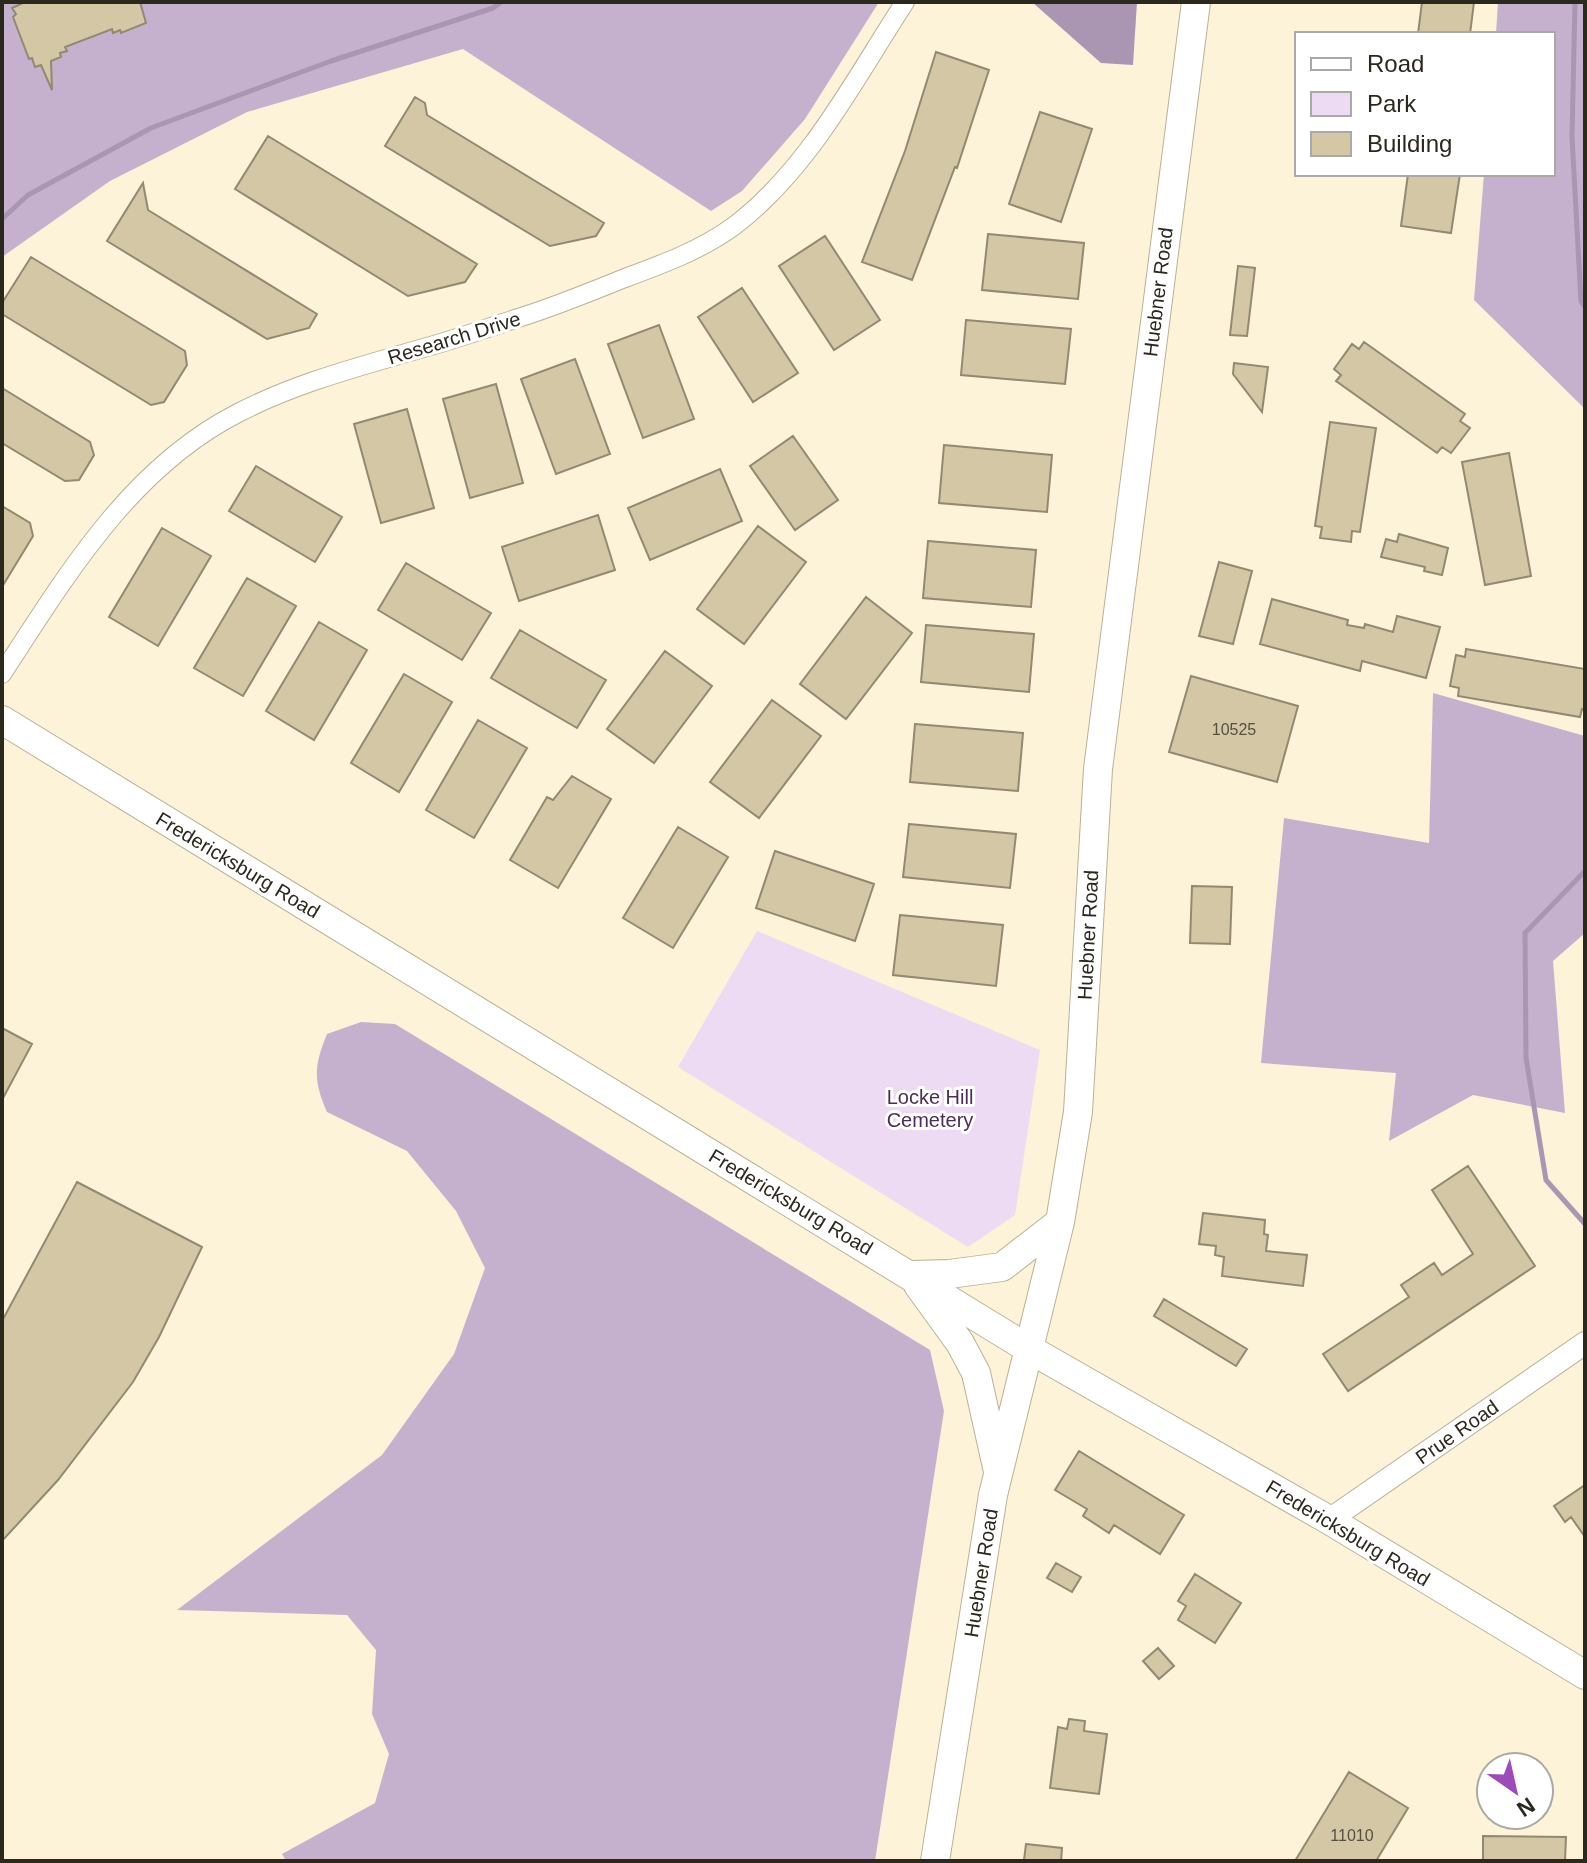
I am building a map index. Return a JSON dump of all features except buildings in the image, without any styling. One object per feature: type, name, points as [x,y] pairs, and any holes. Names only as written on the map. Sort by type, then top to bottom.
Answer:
[{"type":"main road","name":"Huebner Road","points":[[935,1861],[998,1472],[1060,1222],[1078,1112],[1098,769],[1196,2]]},
{"type":"main road","name":"Fredericksburg Road","points":[[2,720],[1029,1349],[1329,1520],[1585,1675]]},
{"type":"main road","points":[[911,1275],[1002,1267],[1060,1222]]},
{"type":"main road","points":[[911,1275],[960,1343],[976,1373],[998,1472]]},
{"type":"street","name":"Research Drive","points":[[2,674],[82,552],[107,522],[143,483],[183,449],[236,414],[327,376],[549,309],[672,260],[731,227],[782,183],[813,143],[905,2]]},
{"type":"street","name":"Prue Road","points":[[1329,1520],[1585,1343]]},
{"type":"green space","name":"Locke Hill Cemetery","points":[[757,931],[1040,1050],[1015,1215],[968,1247],[678,1067]]},
{"type":"shaded area","points":[[2,2],[879,2],[805,119],[742,191],[711,211],[463,49],[247,112],[110,181],[2,257]]},
{"type":"shaded area","points":[[1032,2],[1137,2],[1133,65],[1101,63]]},
{"type":"shaded area","points":[[1498,2],[1585,2],[1585,409],[1474,300],[1484,176],[1555,176],[1555,32],[1496,32]]},
{"type":"shaded area","points":[[1433,693],[1585,736],[1585,933],[1553,961],[1565,1113],[1473,1095],[1389,1141],[1396,1073],[1261,1063],[1284,818],[1429,843]]},
{"type":"shaded area","points":[[361,1022],[395,1024],[930,1350],[944,1411],[875,1861],[286,1861],[282,1854],[375,1803],[389,1754],[372,1714],[376,1650],[347,1615],[177,1610],[382,1455],[454,1354],[485,1268],[456,1211],[407,1151],[327,1112],[319,1091],[317,1073],[327,1034]]},
{"type":"waterway","points":[[2,219],[28,195],[151,128],[331,61],[493,8],[501,2]]},
{"type":"waterway","points":[[1575,2],[1572,137],[1581,301],[1585,307]]},
{"type":"waterway","points":[[1585,871],[1525,933],[1526,1058],[1546,1180],[1585,1224]]}]
